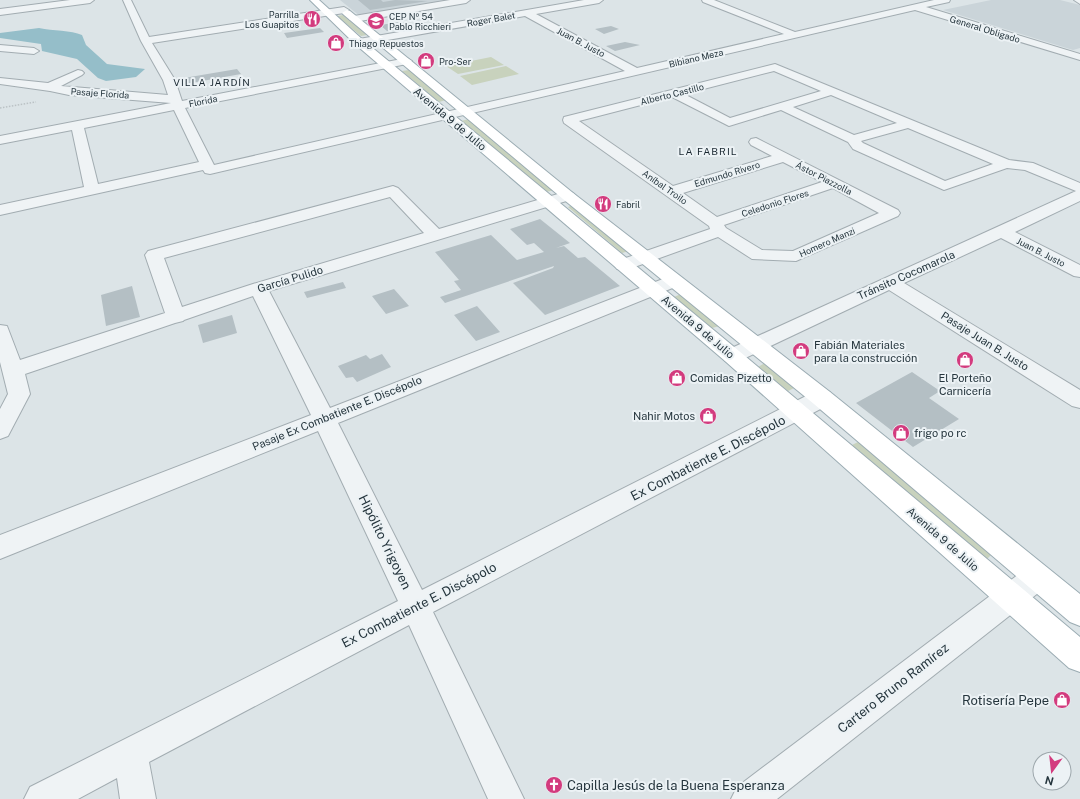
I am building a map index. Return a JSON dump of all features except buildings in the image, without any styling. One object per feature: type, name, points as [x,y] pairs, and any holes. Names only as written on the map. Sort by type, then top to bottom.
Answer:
[{"type":"main road","name":"Avenida 9 de Julio","points":[[314,0],[340,10],[379,38],[568,196],[822,398],[1080,612]]},
{"type":"main road","name":"Avenida 9 de Julio","points":[[340,10],[359,42],[732,356],[1080,657]]},
{"type":"street","points":[[0,12],[90,0]]},
{"type":"street","points":[[127,0],[146,41],[169,80],[177,102],[208,167]]},
{"type":"street","points":[[146,41],[340,10],[466,0]]},
{"type":"street","name":"Roger Balet","points":[[359,42],[599,0]]},
{"type":"street","points":[[706,0],[794,35]]},
{"type":"street","name":"Bibiano Meza","points":[[0,210],[208,167],[636,72],[946,0]]},
{"type":"street","name":"General Obligado","points":[[897,2],[1080,57]]},
{"type":"street","name":"Juan B. Justo","points":[[526,13],[636,72]]},
{"type":"street","points":[[0,48],[34,51]]},
{"type":"street","name":"Florida","points":[[0,140],[77,125],[177,102],[407,61]]},
{"type":"street","name":"Alberto Castillo","points":[[569,120],[675,94],[775,67],[832,91]]},
{"type":"street","points":[[50,87],[78,73]]},
{"type":"street","points":[[154,83],[169,80]]},
{"type":"street","name":"Pasaje Florida","points":[[0,81],[50,87],[69,91],[100,92],[177,102]]},
{"type":"street","points":[[100,92],[138,86]]},
{"type":"street","points":[[675,94],[729,122],[832,91],[1006,164],[1028,166],[1080,188]]},
{"type":"street","points":[[782,106],[853,139],[858,146],[944,186],[1006,164]]},
{"type":"street","name":"Aníbal Troilo","points":[[569,120],[758,255]]},
{"type":"street","points":[[853,139],[910,123]]},
{"type":"street","points":[[77,125],[92,190]]},
{"type":"street","name":"Ástor Piazzolla","points":[[756,142],[892,213]]},
{"type":"street","name":"Edmundo Rivero","points":[[671,192],[783,157]]},
{"type":"street","name":"Celedonio Flores","points":[[623,265],[834,183]]},
{"type":"street","points":[[176,317],[154,254],[393,191],[434,235]]},
{"type":"street","name":"Tránsito Cocomarola","points":[[732,356],[889,282],[1002,232],[1080,195]]},
{"type":"street","name":"García Pulido","points":[[13,370],[176,317],[259,288],[568,196]]},
{"type":"street","name":"Homero Manzi","points":[[758,255],[796,256],[892,213]]},
{"type":"street","name":"Juan B. Justo","points":[[1002,232],[1080,272]]},
{"type":"street","name":"Pasaje Ex Combatiente E. Discépolo","points":[[0,547],[674,281]]},
{"type":"street","name":"Pasaje Juan B. Justo","points":[[889,282],[1080,400]]},
{"type":"street","name":"Hipólito Yrigoyen","points":[[259,288],[281,336],[324,418],[416,606],[506,799]]},
{"type":"street","points":[[0,332],[13,370],[19,394],[0,430]]},
{"type":"street","name":"Ex Combatiente E. Discépolo","points":[[42,799],[131,755],[416,606],[822,398]]},
{"type":"street","name":"Cartero Bruno Ramírez","points":[[749,799],[1037,577]]},
{"type":"street","points":[[131,755],[138,799]]},
{"type":"shaded area","points":[[340,0],[469,0],[361,17]]},
{"type":"shaded area","points":[[991,0],[1060,0],[1080,5],[1080,48],[1073,50],[943,10]]},
{"type":"green space","points":[[343,15],[367,35],[361,36],[337,16]]},
{"type":"green space","points":[[491,57],[504,65],[458,74],[446,66]]},
{"type":"green space","points":[[506,66],[519,74],[472,85],[460,76]]},
{"type":"green space","points":[[409,70],[446,100],[439,102],[402,71]]},
{"type":"green space","points":[[469,119],[555,190],[546,192],[461,121]]},
{"type":"green space","points":[[573,205],[629,251],[622,253],[568,207]]},
{"type":"green space","points":[[681,294],[720,326],[712,328],[674,297]]},
{"type":"green space","points":[[765,363],[794,388],[788,391],[758,367]]},
{"type":"green space","points":[[860,441],[994,552],[987,559],[852,445]]},
{"type":"water","points":[[39,28],[73,32],[82,35],[86,45],[107,64],[145,69],[136,77],[106,81],[98,78],[77,59],[42,51],[41,44],[0,38],[0,33]]},
{"type":"place","name":"Parrilla Los Guapitos","points":[[312,19]]},
{"type":"place","name":"CEP Nº 54 Pablo Ricchieri","points":[[376,21]]},
{"type":"place","name":"Thiago Repuestos","points":[[336,43]]},
{"type":"place","name":"Pro-Ser","points":[[426,61]]},
{"type":"place","name":"Fabril","points":[[603,204]]},
{"type":"place","name":"Fabián Materiales para la construcción","points":[[801,351]]},
{"type":"place","name":"El Porteño Carnicería","points":[[965,360]]},
{"type":"place","name":"Comidas Pizetto","points":[[677,378]]},
{"type":"place","name":"Nahir Motos","points":[[708,416]]},
{"type":"place","name":"frigo po rc","points":[[901,433]]},
{"type":"place","name":"Rotisería Pepe","points":[[1062,700]]},
{"type":"place","name":"Capilla Jesús de la Buena Esperanza","points":[[554,785]]},
{"type":"district","name":"VILLA JARDÍN","points":[[212,82]]},
{"type":"district","name":"LA FABRIL","points":[[708,151]]}]
